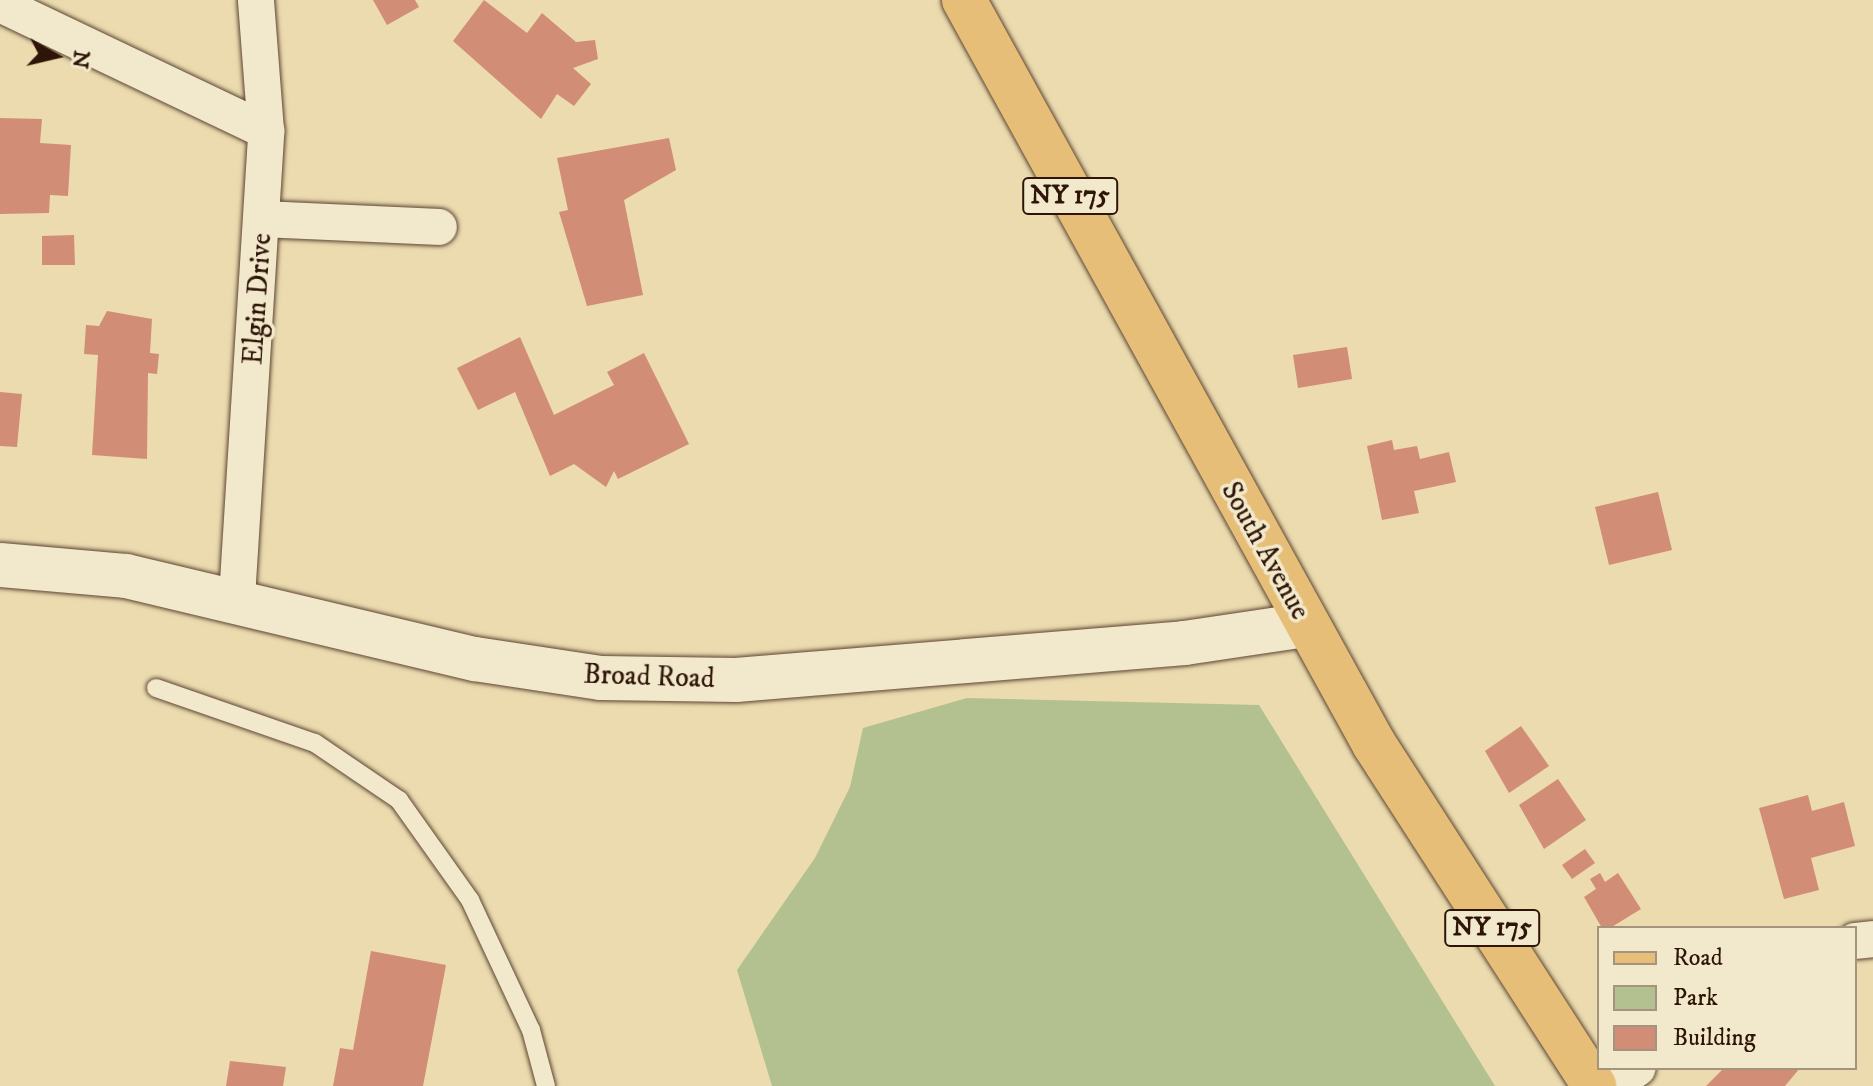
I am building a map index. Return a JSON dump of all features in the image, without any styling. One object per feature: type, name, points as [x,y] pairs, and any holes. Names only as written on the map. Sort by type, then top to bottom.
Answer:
[{"type":"main road","name":"South Avenue","points":[[964,0],[1306,625],[1594,1086]]},
{"type":"street","name":"Elgin Drive","points":[[237,598],[263,219],[266,131],[256,0]]},
{"type":"street","points":[[0,4],[266,131]]},
{"type":"street","points":[[263,219],[439,227]]},
{"type":"street","name":"Broad Road","points":[[0,565],[126,576],[237,598],[475,659],[601,678],[736,680],[1184,643],[1306,625]]},
{"type":"street","points":[[1611,1086],[1635,1070]]},
{"type":"lane","points":[[156,688],[315,743],[399,800],[470,900],[531,1030],[546,1086]]},
{"type":"green space","points":[[967,698],[1259,705],[1495,1086],[772,1086],[737,970],[815,858],[850,787],[863,728]]},
{"type":"building","points":[[373,0],[415,0],[419,7],[387,25]]},
{"type":"building","points":[[484,0],[527,33],[542,13],[576,42],[595,40],[598,59],[573,68],[591,84],[574,106],[557,94],[541,119],[453,41]]},
{"type":"building","points":[[0,118],[42,119],[40,143],[71,145],[68,196],[50,195],[49,213],[0,214]]},
{"type":"building","points":[[669,138],[676,170],[624,200],[643,295],[587,306],[559,212],[568,210],[557,158]]},
{"type":"building","points":[[74,235],[75,265],[42,265],[42,236]]},
{"type":"building","points":[[107,311],[152,319],[150,353],[159,354],[157,374],[148,373],[147,459],[92,455],[98,355],[84,354],[86,325],[99,326]]},
{"type":"building","points":[[520,337],[554,415],[614,385],[607,372],[644,353],[689,444],[618,479],[614,471],[606,487],[574,464],[550,476],[515,392],[478,410],[457,368]]},
{"type":"building","points":[[1347,347],[1352,379],[1298,388],[1293,355]]},
{"type":"building","points":[[0,392],[22,394],[17,447],[0,446]]},
{"type":"building","points":[[1392,440],[1394,450],[1417,446],[1420,459],[1449,452],[1456,482],[1414,491],[1419,513],[1382,520],[1367,446]]},
{"type":"building","points":[[1658,492],[1672,550],[1609,565],[1595,507]]},
{"type":"building","points":[[1521,726],[1549,766],[1509,793],[1485,751]]},
{"type":"building","points":[[1558,779],[1586,820],[1544,849],[1519,805]]},
{"type":"building","points":[[1808,795],[1812,811],[1844,802],[1855,846],[1811,858],[1819,890],[1784,899],[1759,808]]},
{"type":"building","points":[[1585,849],[1595,863],[1572,879],[1562,865]]},
{"type":"building","points":[[1600,873],[1605,882],[1618,873],[1641,909],[1613,926],[1601,926],[1584,897],[1596,889],[1590,879]]},
{"type":"building","points":[[371,951],[446,965],[423,1086],[333,1086],[340,1048],[353,1050]]},
{"type":"building","points":[[230,1061],[286,1067],[283,1086],[226,1086]]},
{"type":"building","points":[[1722,1070],[1798,1070],[1785,1086],[1706,1086]]}]
